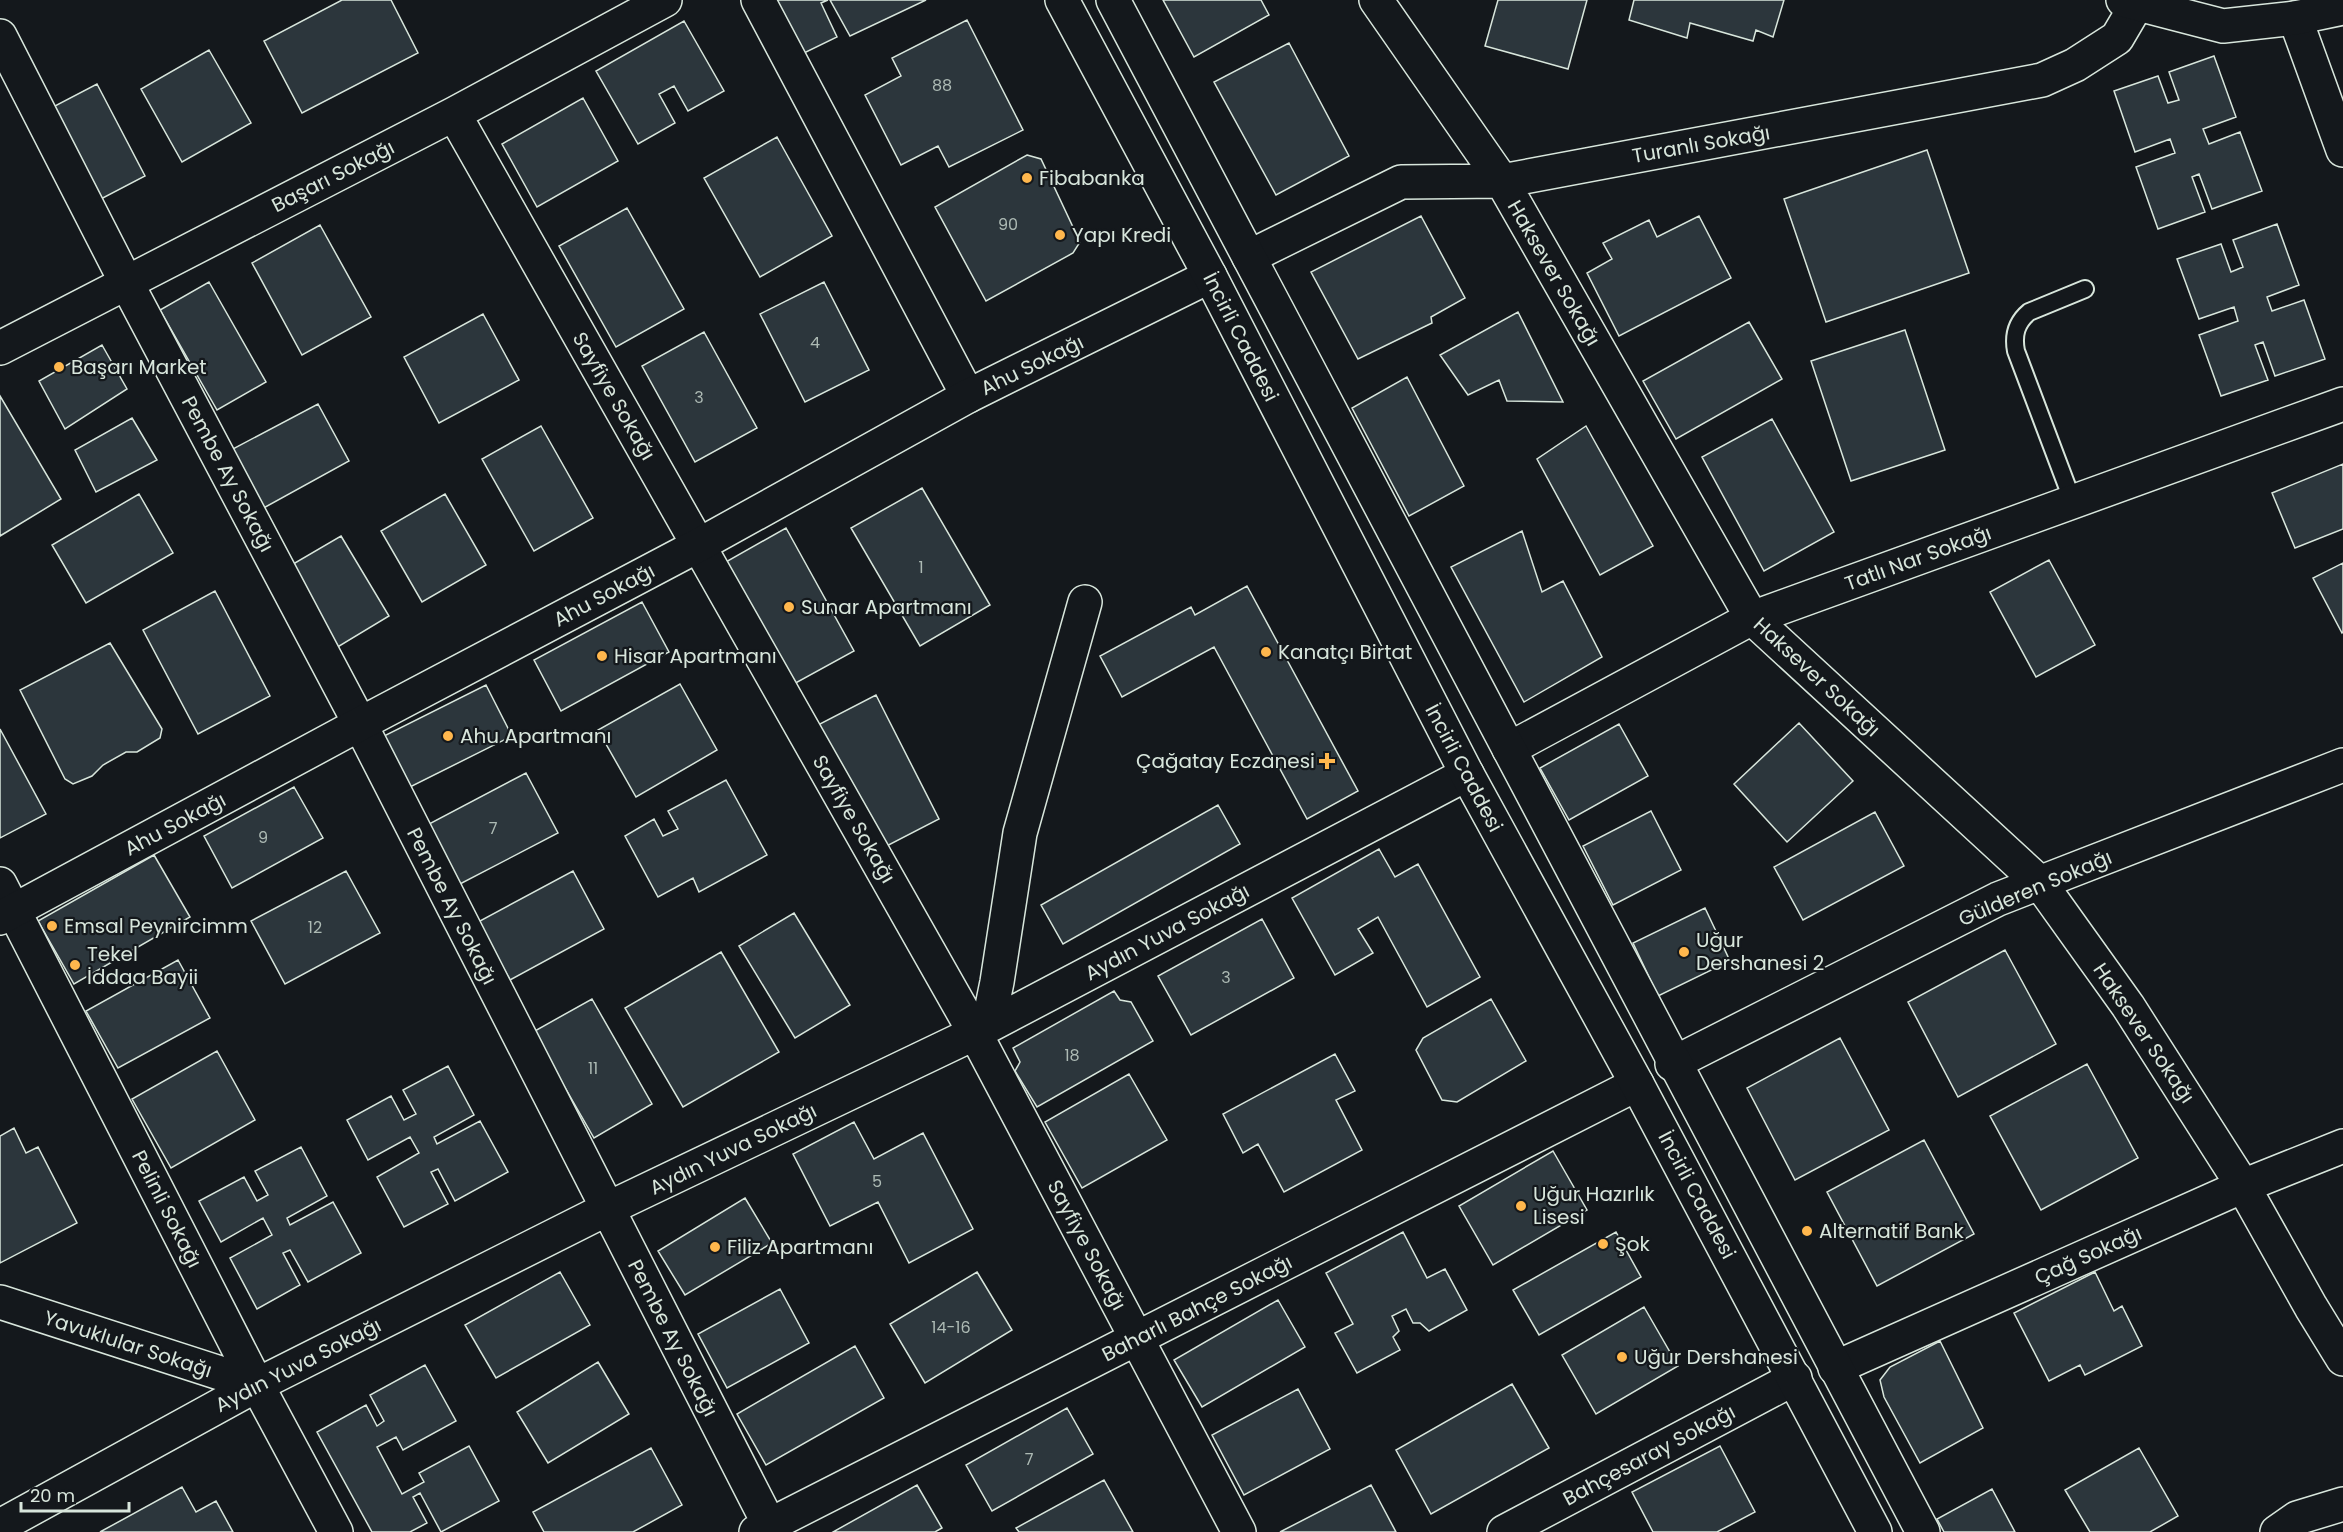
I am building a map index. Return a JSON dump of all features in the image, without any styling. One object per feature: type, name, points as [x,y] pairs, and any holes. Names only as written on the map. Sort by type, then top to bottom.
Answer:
[{"type":"street","name":"Başarı Sokağı","points":[[0,348],[454,114],[665,0]]},
{"type":"street","points":[[758,0],[968,396]]},
{"type":"street","name":"İncirli Caddesi","points":[[1062,0],[1210,276],[1467,774],[1637,1084],[1875,1532]]},
{"type":"street","name":"İncirli Caddesi","points":[[1113,0],[1509,749],[1672,1064],[1923,1532]]},
{"type":"street","name":"Haksever Sokağı","points":[[1376,0],[1502,181],[1752,618],[2040,883],[2128,1006],[2243,1186],[2343,1359]]},
{"type":"street","points":[[2130,2],[2223,26],[2292,9],[2343,8]]},
{"type":"street","name":"Turanlı Sokağı","points":[[1249,257],[1401,182],[1502,181],[2042,80],[2075,65],[2117,38],[2130,2]]},
{"type":"street","points":[[2292,9],[2343,150]]},
{"type":"street","name":"Pembe Ay Sokağı","points":[[0,36],[126,282],[360,724],[607,1209],[766,1530]]},
{"type":"street","name":"Sayfiye Sokağı","points":[[454,114],[699,545],[981,1030],[1136,1339],[1239,1532]]},
{"type":"street","name":"Ahu Sokağı","points":[[5,904],[360,724],[699,545],[968,396],[1249,257]]},
{"type":"street","name":"Tatlı Nar Sokağı","points":[[1509,749],[1752,618],[2343,404]]},
{"type":"street","points":[[981,1030],[997,982],[1020,833],[1085,602]]},
{"type":"street","name":"Gülderen Sokağı","points":[[1672,1064],[1998,899],[2343,765]]},
{"type":"street","name":"Aydın Yuva Sokağı","points":[[0,1526],[256,1385],[607,1209],[981,1030],[1467,774]]},
{"type":"street","name":"Pelinli Sokağı","points":[[5,904],[256,1385],[336,1532]]},
{"type":"street","name":"Baharlı Bahçe Sokağı","points":[[766,1530],[1637,1084]]},
{"type":"street","name":"Çağ Sokağı","points":[[1835,1368],[2243,1186],[2343,1146]]},
{"type":"street","name":"Yavuklular Sokağı","points":[[0,1302],[256,1385]]},
{"type":"street","name":"Bahçesaray Sokağı","points":[[1504,1532],[1795,1378]]},
{"type":"street","points":[[2277,1532],[2297,1518],[2343,1504]]},
{"type":"lane","points":[[2073,501],[2016,351],[2015,334],[2022,318],[2029,312],[2085,289]]},
{"type":"building","points":[[342,0],[391,0],[418,53],[302,113],[264,41]]},
{"type":"building","points":[[775,0],[828,0],[821,3],[837,37],[802,54]]},
{"type":"building","points":[[830,0],[926,0],[850,36]]},
{"type":"building","points":[[1163,0],[1261,0],[1269,15],[1194,57]]},
{"type":"building","points":[[1498,0],[1587,0],[1568,69],[1485,46]]},
{"type":"building","points":[[1634,0],[1784,0],[1773,37],[1756,30],[1753,41],[1690,23],[1687,38],[1629,20]]},
{"type":"building","points":[[967,20],[1023,130],[949,167],[938,146],[901,165],[865,95],[901,76],[892,58]]},
{"type":"building","points":[[684,21],[724,91],[688,111],[674,86],[659,94],[675,123],[638,144],[596,71]]},
{"type":"building","points":[[1289,43],[1349,156],[1276,195],[1214,82]]},
{"type":"building","points":[[209,50],[251,123],[182,162],[141,89]]},
{"type":"building","points":[[2214,56],[2236,117],[2203,129],[2209,144],[2240,132],[2262,191],[2212,209],[2199,174],[2192,177],[2205,212],[2158,229],[2136,167],[2175,153],[2170,139],[2135,152],[2114,91],[2158,76],[2168,103],[2179,100],[2169,72]]},
{"type":"building","points":[[97,84],[145,176],[99,200],[51,108]]},
{"type":"building","points":[[583,98],[618,161],[537,207],[502,144]]},
{"type":"building","points":[[777,137],[832,236],[760,277],[704,178]]},
{"type":"building","points":[[1927,150],[1969,273],[1826,322],[1784,199]]},
{"type":"building","points":[[1027,155],[1041,159],[1080,242],[1073,253],[986,301],[935,207]]},
{"type":"building","points":[[627,208],[684,309],[616,347],[559,246]]},
{"type":"building","points":[[1421,216],[1465,298],[1431,317],[1432,323],[1358,359],[1311,272]]},
{"type":"building","points":[[1699,216],[1731,278],[1619,336],[1587,273],[1612,259],[1603,243],[1649,220],[1657,237]]},
{"type":"building","points":[[2277,224],[2299,285],[2267,297],[2272,311],[2304,300],[2325,359],[2275,376],[2263,342],[2255,345],[2268,380],[2221,396],[2199,335],[2238,321],[2234,307],[2199,319],[2177,259],[2221,244],[2231,272],[2243,267],[2233,240]]},
{"type":"building","points":[[320,225],[371,317],[302,355],[252,263]]},
{"type":"building","points":[[209,282],[266,382],[217,410],[160,310]]},
{"type":"building","points":[[824,282],[869,370],[805,402],[760,314]]},
{"type":"building","points":[[1518,312],[1563,402],[1507,401],[1499,380],[1468,395],[1440,355]]},
{"type":"building","points":[[483,314],[519,380],[439,423],[404,357]]},
{"type":"building","points":[[1749,322],[1782,379],[1676,439],[1643,381]]},
{"type":"building","points":[[1905,330],[1945,450],[1851,481],[1811,361]]},
{"type":"building","points":[[704,332],[757,428],[695,462],[642,366]]},
{"type":"building","points":[[102,345],[127,389],[65,429],[39,381]]},
{"type":"building","points":[[1407,377],[1464,486],[1409,516],[1352,408]]},
{"type":"building","points":[[0,396],[61,499],[0,536]]},
{"type":"building","points":[[318,404],[349,461],[260,510],[229,451]]},
{"type":"building","points":[[132,418],[157,460],[96,492],[75,450]]},
{"type":"building","points":[[1772,419],[1834,532],[1764,571],[1702,457]]},
{"type":"building","points":[[541,426],[593,518],[534,551],[482,459]]},
{"type":"building","points":[[1586,426],[1653,546],[1600,575],[1537,459]]},
{"type":"building","points":[[2343,464],[2343,529],[2295,548],[2272,493]]},
{"type":"building","points":[[922,488],[990,605],[920,646],[851,528]]},
{"type":"building","points":[[139,494],[173,553],[86,603],[52,545]]},
{"type":"building","points":[[445,494],[486,565],[422,602],[381,531]]},
{"type":"building","name":"Sunar Apartmanı","points":[[786,528],[854,651],[792,685],[724,563]]},
{"type":"building","points":[[1522,531],[1542,592],[1563,581],[1602,657],[1524,702],[1451,567]]},
{"type":"building","points":[[341,536],[389,616],[336,648],[288,567]]},
{"type":"building","points":[[2049,560],[2095,645],[2036,677],[1990,592]]},
{"type":"building","points":[[2343,563],[2343,632],[2342,633],[2313,578]]},
{"type":"building","points":[[1247,586],[1358,791],[1307,819],[1214,647],[1122,697],[1100,656],[1191,607],[1195,615]]},
{"type":"building","points":[[215,591],[270,696],[198,734],[143,630]]},
{"type":"building","name":"Hisar Apartmanı","points":[[642,602],[669,652],[561,711],[534,660]]},
{"type":"building","points":[[110,643],[162,729],[160,738],[137,752],[126,752],[103,765],[92,776],[73,784],[65,779],[20,690]]},
{"type":"building","points":[[680,684],[717,750],[636,797],[598,730]]},
{"type":"building","name":"Ahu Apartmanı","points":[[486,685],[512,736],[410,787],[384,736]]},
{"type":"building","points":[[876,695],[939,819],[877,851],[814,727]]},
{"type":"building","points":[[1799,723],[1853,781],[1787,842],[1734,784]]},
{"type":"building","points":[[1619,724],[1648,776],[1569,820],[1540,768]]},
{"type":"building","points":[[0,729],[46,814],[0,838]]},
{"type":"building","points":[[526,773],[558,833],[460,884],[429,824]]},
{"type":"building","points":[[726,780],[767,855],[699,892],[693,878],[658,897],[625,836],[654,819],[663,836],[678,829],[668,811]]},
{"type":"building","points":[[294,787],[323,838],[232,888],[204,836]]},
{"type":"building","points":[[1218,805],[1240,844],[1063,944],[1041,905]]},
{"type":"building","points":[[1651,811],[1681,870],[1613,905],[1583,846]]},
{"type":"building","points":[[1875,812],[1904,866],[1803,920],[1774,867]]},
{"type":"building","points":[[1379,849],[1395,877],[1418,864],[1480,977],[1427,1007],[1378,917],[1358,929],[1373,953],[1335,975],[1292,898]]},
{"type":"building","points":[[154,855],[190,917],[74,984],[38,921]]},
{"type":"building","points":[[346,871],[380,933],[285,984],[251,921]]},
{"type":"building","points":[[573,871],[604,929],[510,980],[478,922]]},
{"type":"building","points":[[1705,908],[1730,961],[1658,996],[1633,943]]},
{"type":"building","points":[[794,913],[850,1005],[795,1038],[739,946]]},
{"type":"building","points":[[1262,919],[1294,978],[1191,1035],[1158,976]]},
{"type":"building","points":[[2005,950],[2056,1044],[1958,1097],[1908,1002]]},
{"type":"building","points":[[721,952],[779,1052],[683,1107],[625,1008]]},
{"type":"building","points":[[178,960],[210,1018],[118,1068],[86,1011]]},
{"type":"building","points":[[1114,991],[1120,1000],[1131,1002],[1153,1041],[1037,1107],[1015,1071],[1020,1062],[1013,1048]]},
{"type":"building","points":[[592,999],[652,1104],[594,1138],[533,1032]]},
{"type":"building","points":[[1491,999],[1526,1061],[1457,1102],[1442,1100],[1416,1050],[1423,1038]]},
{"type":"building","points":[[1840,1038],[1889,1130],[1795,1180],[1747,1088]]},
{"type":"building","points":[[217,1051],[255,1120],[171,1168],[132,1099]]},
{"type":"building","points":[[1335,1054],[1355,1091],[1336,1100],[1362,1150],[1284,1192],[1258,1144],[1243,1153],[1223,1114]]},
{"type":"building","points":[[2087,1064],[2138,1158],[2041,1210],[1990,1116]]},
{"type":"building","points":[[448,1066],[474,1115],[434,1137],[437,1144],[480,1121],[508,1172],[455,1201],[438,1169],[431,1172],[448,1204],[404,1227],[377,1177],[419,1153],[410,1137],[368,1160],[347,1120],[391,1096],[404,1120],[416,1114],[403,1090]]},
{"type":"building","points":[[1129,1074],[1167,1140],[1082,1188],[1045,1122]]},
{"type":"building","points":[[854,1122],[874,1159],[923,1133],[973,1229],[909,1263],[878,1202],[830,1226],[793,1154]]},
{"type":"building","points":[[14,1128],[26,1153],[38,1147],[77,1223],[0,1263],[0,1136]]},
{"type":"building","points":[[1924,1140],[1974,1234],[1877,1286],[1827,1192]]},
{"type":"building","points":[[301,1147],[327,1196],[287,1218],[290,1225],[333,1202],[361,1253],[308,1282],[290,1250],[283,1253],[300,1285],[257,1309],[230,1258],[272,1235],[263,1218],[221,1242],[199,1201],[244,1177],[257,1201],[268,1195],[255,1171]]},
{"type":"building","points":[[1553,1151],[1587,1210],[1493,1265],[1459,1206]]},
{"type":"building","name":"Filiz Apartmanı","points":[[745,1198],[772,1243],[685,1295],[658,1251]]},
{"type":"building","points":[[1403,1232],[1427,1278],[1445,1269],[1467,1310],[1429,1331],[1420,1323],[1413,1323],[1406,1309],[1392,1316],[1399,1331],[1393,1337],[1400,1350],[1357,1373],[1335,1333],[1353,1324],[1326,1273]]},
{"type":"building","points":[[1616,1232],[1641,1277],[1539,1335],[1513,1290]]},
{"type":"building","points":[[560,1272],[590,1325],[496,1378],[465,1325]]},
{"type":"building","points":[[977,1272],[1012,1330],[925,1383],[890,1324]]},
{"type":"building","points":[[2095,1272],[2114,1311],[2122,1306],[2142,1346],[2085,1375],[2080,1365],[2049,1381],[2014,1313]]},
{"type":"building","points":[[780,1289],[809,1343],[727,1388],[698,1334]]},
{"type":"building","points":[[1278,1300],[1305,1347],[1202,1407],[1174,1360]]},
{"type":"building","points":[[1644,1307],[1678,1366],[1596,1414],[1562,1355]]},
{"type":"building","points":[[1940,1341],[1983,1428],[1920,1463],[1884,1397],[1880,1380],[1890,1367]]},
{"type":"building","points":[[855,1346],[884,1398],[766,1465],[737,1414]]},
{"type":"building","points":[[598,1362],[629,1414],[548,1463],[517,1412]]},
{"type":"building","points":[[425,1365],[456,1421],[403,1450],[396,1437],[377,1447],[402,1494],[424,1482],[419,1473],[469,1446],[499,1501],[441,1532],[420,1493],[413,1497],[427,1523],[410,1532],[372,1532],[317,1432],[366,1405],[377,1426],[384,1421],[370,1395]]},
{"type":"building","points":[[1512,1384],[1549,1448],[1431,1514],[1396,1450]]},
{"type":"building","points":[[1298,1389],[1330,1449],[1244,1495],[1212,1435]]},
{"type":"building","points":[[1067,1408],[1093,1454],[992,1511],[966,1465]]},
{"type":"building","points":[[1720,1446],[1755,1512],[1717,1532],[1653,1532],[1632,1492]]},
{"type":"building","points":[[651,1448],[682,1505],[633,1532],[544,1532],[533,1512]]},
{"type":"building","points":[[2139,1448],[2178,1516],[2150,1532],[2090,1532],[2065,1490]]},
{"type":"building","points":[[1104,1480],[1133,1532],[1019,1532],[1016,1528]]},
{"type":"building","points":[[917,1485],[942,1528],[935,1532],[833,1532]]},
{"type":"building","points":[[1371,1485],[1396,1532],[1280,1532]]},
{"type":"building","points":[[182,1487],[196,1512],[216,1501],[233,1532],[100,1532]]},
{"type":"building","points":[[1992,1489],[2015,1532],[1944,1532],[1937,1519]]},
{"type":"place","name":"Fibabanka","points":[[1027,178]]},
{"type":"place","name":"Yapı Kredi","points":[[1060,235]]},
{"type":"place","name":"Başarı Market","points":[[59,367]]},
{"type":"place","name":"Sunar Apartmanı","points":[[789,607]]},
{"type":"place","name":"Kanatçı Birtat","points":[[1266,652]]},
{"type":"place","name":"Hisar Apartmanı","points":[[602,656]]},
{"type":"place","name":"Ahu Apartmanı","points":[[448,736]]},
{"type":"place","name":"Çağatay Eczanesi","points":[[1327,761]]},
{"type":"place","name":"Emsal Peynircimm","points":[[52,926]]},
{"type":"place","name":"Uğur Dershanesi 2","points":[[1684,952]]},
{"type":"place","name":"Tekel İddaa Bayii","points":[[75,965]]},
{"type":"place","name":"Uğur Hazırlık Lisesi","points":[[1521,1206]]},
{"type":"place","name":"Alternatif Bank","points":[[1807,1231]]},
{"type":"place","name":"Şok","points":[[1603,1244]]},
{"type":"place","name":"Filiz Apartmanı","points":[[715,1247]]},
{"type":"place","name":"Uğur Dershanesi","points":[[1622,1357]]}]
